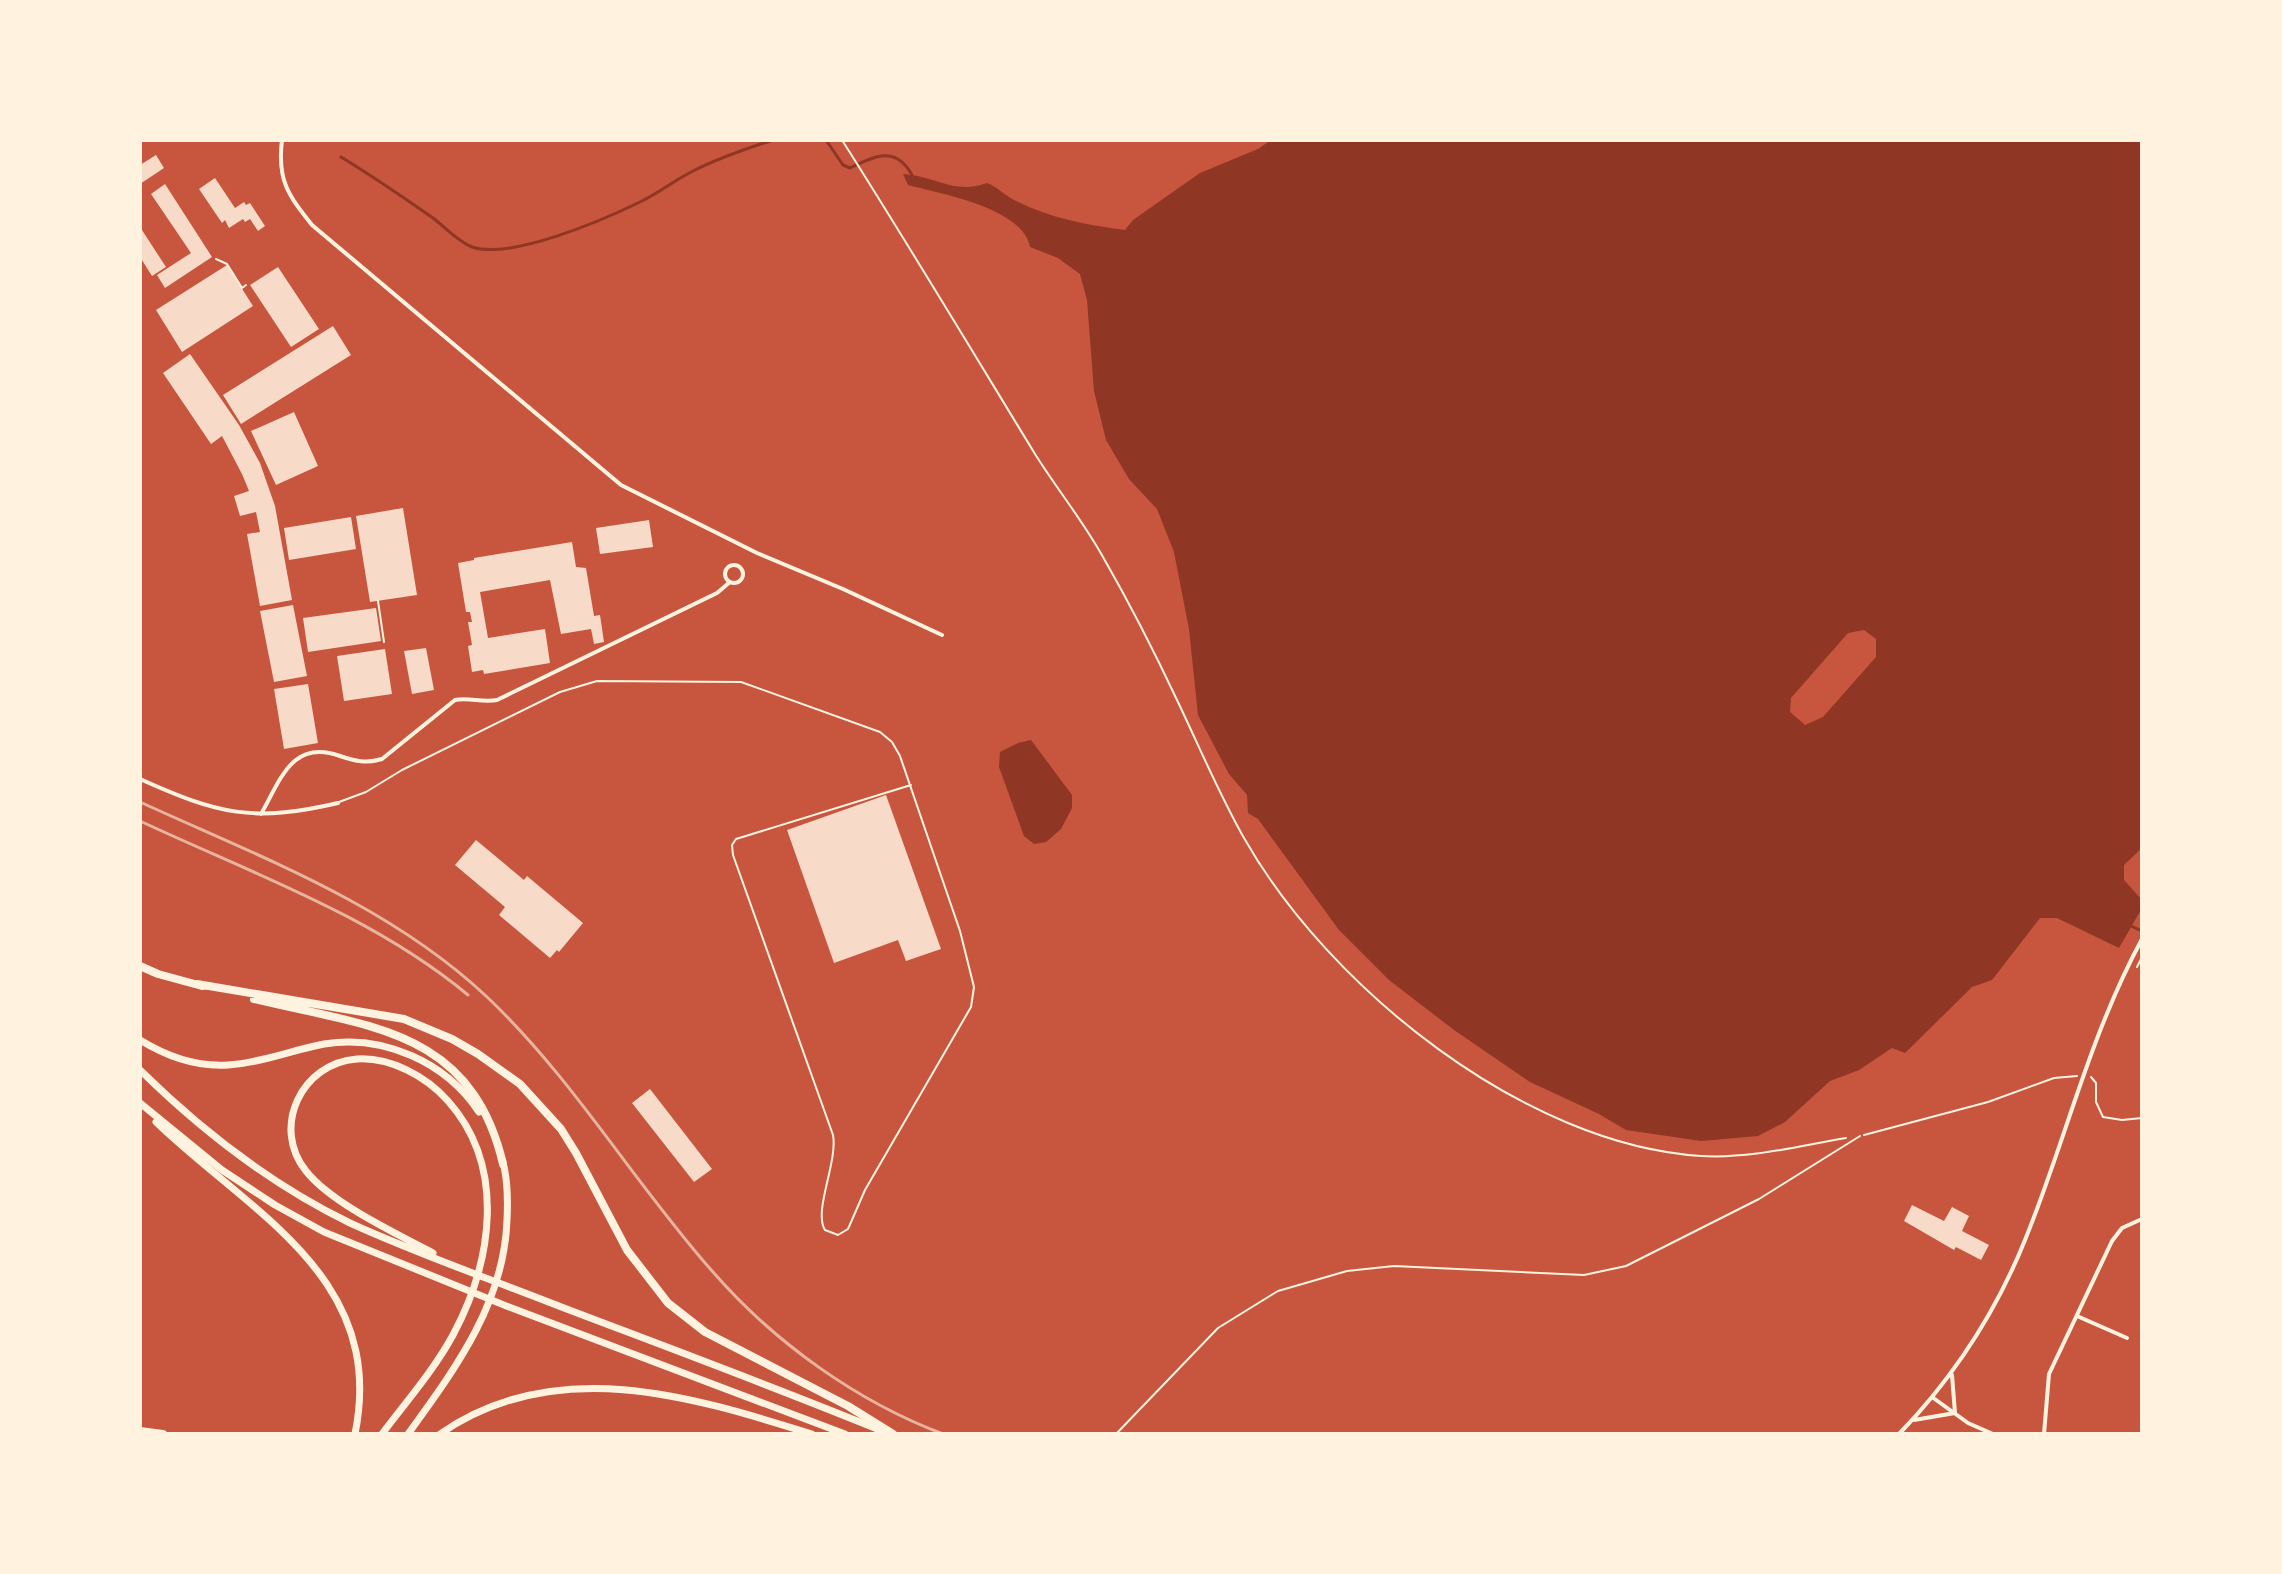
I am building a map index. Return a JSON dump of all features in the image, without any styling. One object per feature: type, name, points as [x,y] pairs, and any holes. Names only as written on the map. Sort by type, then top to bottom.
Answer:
[{"type":"highway","points":[[140,966],[158,974],[382,1029],[419,1044],[456,1071],[474,1091],[497,1139],[503,1164]]},
{"type":"highway","points":[[197,984],[404,1019],[452,1039],[478,1054],[520,1084],[561,1129],[627,1250],[652,1287],[668,1303],[716,1339],[848,1406],[891,1434]]},
{"type":"highway","points":[[140,1431],[163,1434]]},
{"type":"main road","points":[[140,1040],[185,1060],[225,1065],[346,1042],[398,1050],[430,1065],[464,1092],[486,1122],[503,1164],[508,1204],[504,1251],[494,1290],[479,1326],[456,1367],[408,1434]]},
{"type":"main road","points":[[382,1434],[442,1353],[460,1321],[486,1243],[487,1191],[479,1153],[466,1125],[443,1095],[402,1068],[385,1062],[344,1061],[321,1072],[303,1089],[292,1111],[290,1136],[298,1161],[314,1180],[390,1230],[471,1273]]},
{"type":"main road","points":[[140,1070],[207,1129],[286,1187],[349,1222],[471,1273],[891,1434]]},
{"type":"main road","points":[[140,1104],[182,1147],[297,1247],[330,1288],[346,1320],[357,1359],[359,1393],[355,1434]]},
{"type":"main road","points":[[140,1104],[222,1170],[324,1232],[509,1307],[845,1434]]},
{"type":"main road","points":[[440,1434],[468,1417],[517,1398],[570,1388],[598,1387],[655,1393],[812,1434]]},
{"type":"street","points":[[282,140],[281,173],[288,195],[312,225],[621,485],[757,553],[942,635]]},
{"type":"street","points":[[261,814],[289,766],[306,752],[328,751],[359,762],[370,763],[382,759],[455,700],[497,700],[717,593],[730,582],[738,582],[743,572],[739,565],[733,564],[726,569],[725,578],[730,582]]},
{"type":"street","points":[[140,779],[193,803],[228,812],[286,813],[338,803]]},
{"type":"street","points":[[1899,1434],[1951,1372],[1984,1322],[2025,1239],[2105,1013],[2142,939]]},
{"type":"street","points":[[2044,1434],[2049,1374],[2117,1233],[2129,1223],[2142,1219]]},
{"type":"street","points":[[2077,1316],[2127,1338]]},
{"type":"street","points":[[1951,1372],[1955,1413]]},
{"type":"street","points":[[1932,1397],[1981,1430],[1993,1434]]},
{"type":"street","points":[[1912,1421],[1955,1413]]},
{"type":"lane","points":[[338,803],[366,792],[402,770],[560,692],[610,679],[741,682],[866,725],[892,742],[911,785],[960,931],[975,995],[971,1007],[865,1190],[848,1229],[843,1234],[835,1235],[825,1230],[821,1218],[835,1154],[833,1135],[732,845],[736,839],[911,785]]},
{"type":"lane","points":[[1116,1434],[1218,1328],[1278,1291],[1347,1271],[1394,1266],[1584,1275],[1626,1266],[1759,1199],[1860,1136]]},
{"type":"path","points":[[842,140],[1039,460],[1100,552],[1143,629],[1217,788],[1246,842],[1296,915],[1338,962],[1423,1038],[1504,1093],[1580,1128],[1649,1149],[1702,1156],[1751,1155],[1860,1136],[1988,1102],[2054,1078],[2082,1075],[2091,1077],[2096,1083],[2096,1102],[2103,1117],[2122,1120],[2142,1118]]},
{"type":"path","points":[[216,259],[227,264],[242,288],[246,285]]},
{"type":"path","points":[[378,601],[384,642]]},
{"type":"path","points":[[2135,970],[2142,957]]},
{"type":"shaded area","points":[[1271,140],[2142,140],[2142,848],[2124,865],[2124,880],[2142,900],[2142,908],[2119,948],[2057,918],[2040,918],[1992,980],[1972,987],[1905,1053],[1892,1048],[1859,1070],[1830,1081],[1785,1122],[1758,1136],[1701,1141],[1626,1130],[1530,1082],[1454,1030],[1389,980],[1339,930],[1258,819],[1248,813],[1247,795],[1229,774],[1198,715],[1189,629],[1174,552],[1157,509],[1129,479],[1106,440],[1094,391],[1087,300],[1080,274],[1058,258],[1030,247],[1013,222],[960,198],[908,185],[903,174],[955,186],[987,183],[1041,212],[1125,230],[1133,220],[1200,173],[1258,149]]},
{"type":"shaded area","points":[[1031,740],[1072,795],[1072,808],[1061,829],[1046,842],[1034,844],[1024,836],[999,767],[1000,752]]},
{"type":"pier","points":[[1864,630],[1876,639],[1876,657],[1823,717],[1805,725],[1790,712],[1791,698],[1848,633]]},
{"type":"building","points":[[156,155],[164,168],[140,184],[140,165]]},
{"type":"building","points":[[215,178],[235,208],[244,202],[246,205],[250,203],[265,226],[258,231],[250,219],[245,222],[243,219],[229,228],[225,220],[222,223],[199,189]]},
{"type":"building","points":[[165,184],[212,257],[165,288],[157,275],[191,253],[151,194]]},
{"type":"building","points":[[140,227],[166,267],[152,276],[140,257]]},
{"type":"building","points":[[227,265],[253,306],[182,352],[156,310]]},
{"type":"building","points":[[278,267],[319,329],[291,347],[250,285]]},
{"type":"building","points":[[333,326],[351,355],[241,424],[223,395]]},
{"type":"building","points":[[190,354],[239,425],[260,463],[275,506],[292,600],[260,606],[247,534],[260,532],[256,512],[240,516],[234,496],[249,491],[242,474],[222,436],[211,444],[163,373]]},
{"type":"building","points":[[294,412],[318,466],[276,485],[251,431]]},
{"type":"building","points":[[403,508],[417,595],[370,602],[356,516]]},
{"type":"building","points":[[351,517],[356,549],[289,560],[284,528]]},
{"type":"building","points":[[649,520],[653,547],[600,554],[596,528]]},
{"type":"building","points":[[572,542],[576,567],[586,568],[594,616],[600,615],[604,642],[594,644],[591,629],[561,634],[550,580],[480,592],[488,638],[545,629],[550,663],[484,674],[483,670],[472,672],[468,622],[472,622],[470,612],[466,612],[458,563]]},
{"type":"building","points":[[293,605],[307,676],[274,682],[260,611]]},
{"type":"building","points":[[376,608],[381,641],[308,652],[303,618]]},
{"type":"building","points":[[426,648],[434,690],[412,694],[404,651]]},
{"type":"building","points":[[385,649],[392,694],[344,701],[337,656]]},
{"type":"building","points":[[308,684],[318,743],[284,749],[274,689]]},
{"type":"building","points":[[886,795],[941,949],[906,961],[898,940],[834,963],[787,830]]},
{"type":"building","points":[[476,840],[524,880],[527,876],[583,923],[559,952],[557,950],[550,958],[499,915],[505,907],[455,865]]},
{"type":"building","points":[[650,1089],[712,1169],[694,1182],[632,1103]]},
{"type":"building","points":[[1912,1205],[1944,1221],[1952,1207],[1969,1216],[1962,1231],[1989,1245],[1981,1260],[1956,1247],[1954,1250],[1904,1221]]},
{"type":"waterway","points":[[341,157],[433,218],[461,241],[489,250],[533,243],[581,228],[654,195],[703,166],[773,140]]},
{"type":"waterway","points":[[826,140],[843,165],[850,168],[885,156],[899,160],[912,175]]},
{"type":"waterway","points":[[2131,926],[2142,931]]},
{"type":"railway","points":[[140,802],[321,885],[407,935],[448,964],[486,996],[547,1061],[684,1238],[762,1322],[848,1387],[943,1434]]},
{"type":"railway","points":[[140,821],[352,919],[431,967],[468,995]]}]
